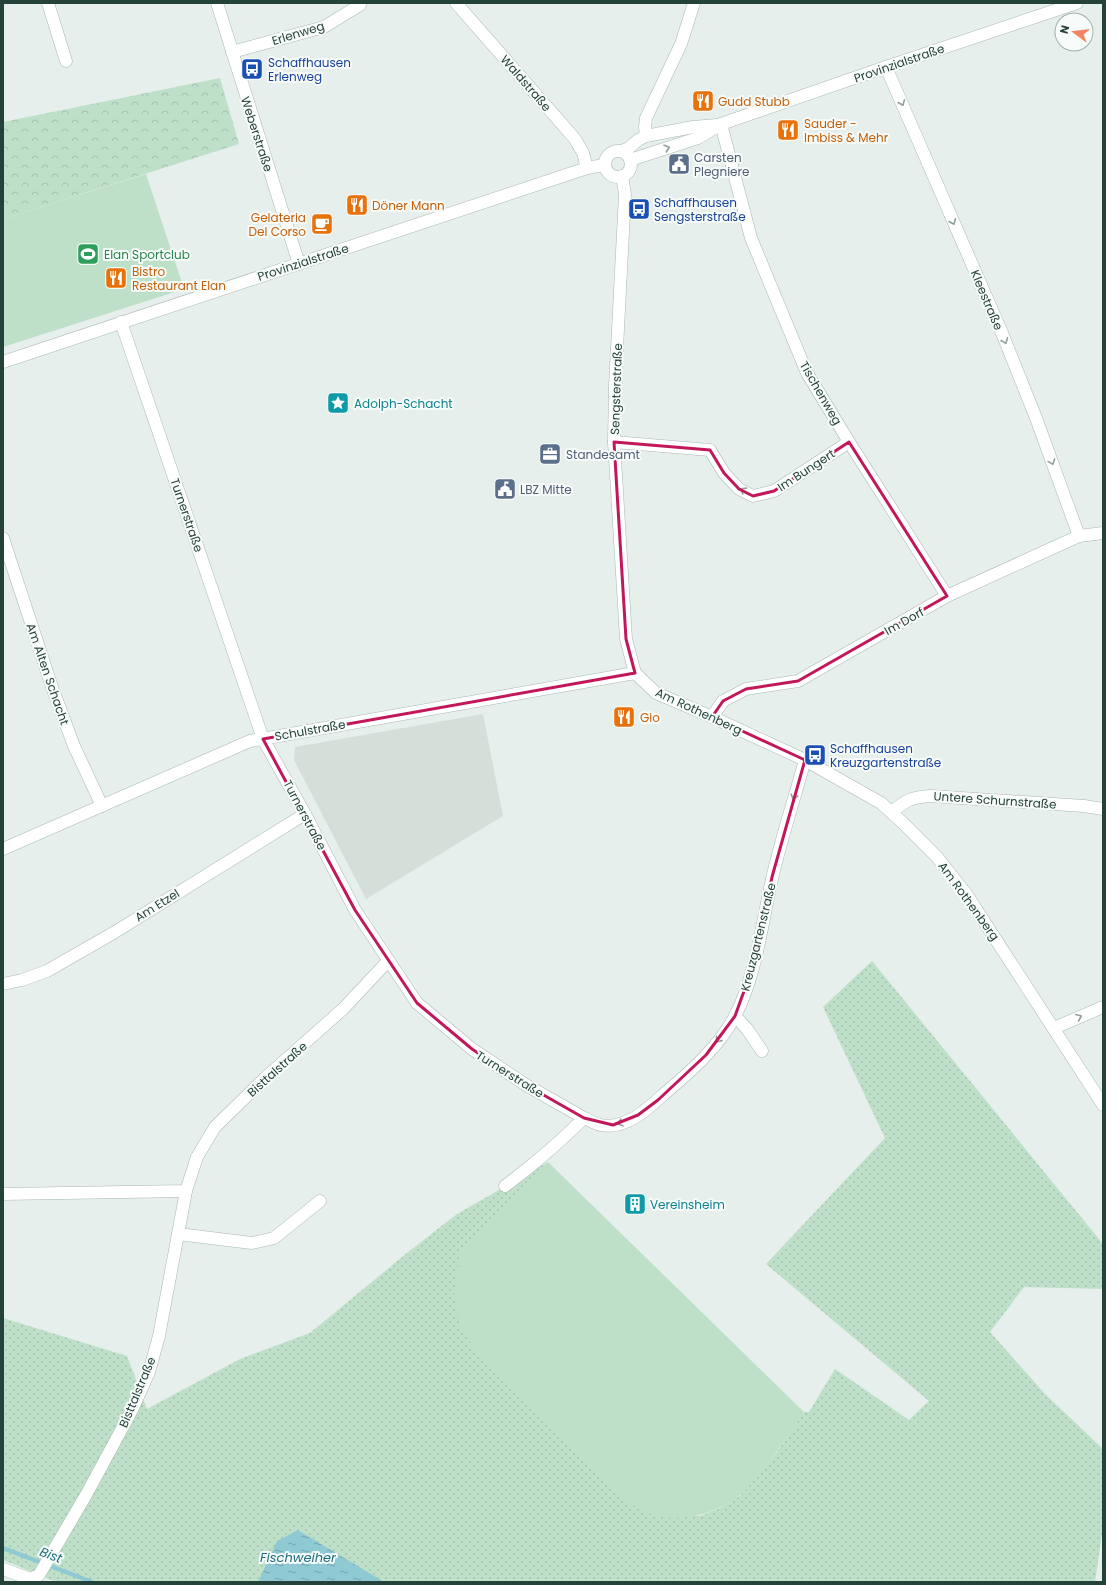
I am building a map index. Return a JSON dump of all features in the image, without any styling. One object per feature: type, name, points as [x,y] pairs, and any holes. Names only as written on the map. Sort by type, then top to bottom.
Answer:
[{"type":"street","points":[[48,3],[66,61]]},
{"type":"street","name":"Weberstraße","points":[[217,3],[298,264]]},
{"type":"street","name":"Waldstraße","points":[[456,3],[575,139],[583,153],[587,168]]},
{"type":"street","points":[[646,136],[646,118],[681,44],[694,3]]},
{"type":"street","name":"Provinzialstraße","points":[[630,160],[698,138],[721,124],[1056,7],[1077,3]]},
{"type":"street","name":"Erlenweg","points":[[232,52],[324,27],[360,5]]},
{"type":"street","name":"Kleestraße","points":[[886,67],[1002,333],[1036,418],[1078,536]]},
{"type":"street","name":"Provinzialstraße","points":[[3,362],[587,168],[604,165],[604,161],[612,151],[621,151],[629,148],[638,140],[646,136],[693,127],[721,124]]},
{"type":"street","name":"Tischenweg","points":[[721,124],[751,238],[807,372],[849,442],[947,596]]},
{"type":"street","points":[[604,165],[611,175],[619,177],[622,176],[630,168],[630,160],[627,154],[621,151]]},
{"type":"street","name":"Sengsterstraße","points":[[622,176],[625,194],[615,387],[614,442],[626,639],[635,673]]},
{"type":"street","name":"Turnerstraße","points":[[121,322],[263,739],[305,814],[355,910],[417,1003],[472,1049],[526,1085],[584,1118]]},
{"type":"street","name":"Im Bungert","points":[[614,442],[710,450],[724,473],[740,489],[753,496],[774,491],[849,442]]},
{"type":"street","name":"Im Dorf","points":[[712,717],[723,701],[746,689],[798,680],[947,596],[1078,536],[1103,533]]},
{"type":"street","name":"Am Alten Schacht","points":[[3,538],[52,687],[74,746],[102,806]]},
{"type":"street","name":"Schulstraße","points":[[3,849],[234,747],[263,739],[635,673]]},
{"type":"street","name":"Am Rothenberg","points":[[635,673],[656,693],[805,760],[874,799],[923,841],[967,894],[1103,1105]]},
{"type":"street","name":"Kreuzgartenstraße","points":[[584,1118],[601,1125],[613,1125],[624,1122],[638,1115],[658,1100],[706,1055],[735,1016],[752,969],[772,877],[805,760]]},
{"type":"street","name":"Untere Schurnstraße","points":[[891,812],[906,801],[915,797],[931,796],[1084,806],[1103,809]]},
{"type":"street","name":"Am Etzel","points":[[3,984],[22,980],[47,971],[115,932],[305,814]]},
{"type":"street","name":"Bisttalstraße","points":[[3,1569],[30,1579],[39,1575],[132,1410],[149,1372],[159,1336],[186,1191],[196,1157],[215,1127],[265,1078],[343,1009],[388,961]]},
{"type":"street","points":[[1054,1028],[1103,1007]]},
{"type":"street","points":[[735,1016],[747,1029],[762,1051]]},
{"type":"street","points":[[505,1186],[541,1158],[584,1118]]},
{"type":"street","points":[[3,1194],[186,1191]]},
{"type":"street","points":[[178,1234],[252,1243],[263,1241],[274,1238],[320,1200]]},
{"type":"highlighted area","points":[[614,442],[710,450],[724,473],[739,489],[753,496],[774,491],[849,442],[947,596],[798,681],[746,689],[723,701],[712,717],[805,760],[772,877],[752,969],[735,1016],[706,1055],[658,1100],[638,1115],[613,1125],[584,1118],[526,1085],[472,1049],[417,1003],[355,910],[263,739],[635,673],[626,639]]},
{"type":"shaded area","points":[[483,714],[503,816],[366,899],[294,760],[295,747]]},
{"type":"green space","points":[[220,78],[239,144],[3,219],[3,122]]},
{"type":"green space","name":"Elan Sportclub","points":[[146,174],[184,289],[3,347],[3,219]]},
{"type":"green space","points":[[872,961],[1103,1244],[1103,1289],[1024,1287],[990,1332],[1045,1394],[1103,1449],[1103,1527],[1095,1582],[56,1582],[3,1560],[3,1318],[127,1356],[147,1409],[240,1359],[310,1333],[457,1214],[548,1162],[462,1249],[476,1350],[611,1489],[642,1510],[700,1516],[720,1508],[740,1496],[757,1477],[777,1452],[804,1412],[809,1412],[835,1369],[909,1420],[929,1401],[766,1264],[885,1138],[823,1007]]},
{"type":"green space","points":[[548,1162],[804,1412],[759,1475],[743,1493],[717,1509],[679,1518],[653,1515],[634,1506],[611,1489],[476,1350],[463,1332],[454,1295],[462,1249]]},
{"type":"water","name":"Fischweiher","points":[[298,1530],[384,1582],[258,1582],[277,1541]]},
{"type":"waterway","name":"Bist","points":[[3,1548],[92,1582]]},
{"type":"place","name":"Schaffhausen Erlenweg","points":[[252,69]]},
{"type":"place","name":"Gudd Stubb","points":[[703,101]]},
{"type":"place","name":"Sauder - Imbiss & Mehr","points":[[788,130]]},
{"type":"place","name":"Carsten Plegniere","points":[[679,164]]},
{"type":"place","name":"Döner Mann","points":[[357,205]]},
{"type":"place","name":"Schaffhausen Sengsterstraße","points":[[639,209]]},
{"type":"place","name":"Gelateria Del Corso","points":[[322,224]]},
{"type":"place","name":"Elan Sportclub","points":[[88,254]]},
{"type":"place","name":"Bistro Restaurant Elan","points":[[116,278]]},
{"type":"place","name":"Adolph-Schacht","points":[[338,403]]},
{"type":"place","name":"Standesamt","points":[[550,454]]},
{"type":"place","name":"LBZ Mitte","points":[[505,489]]},
{"type":"place","name":"Gio","points":[[624,717]]},
{"type":"place","name":"Schaffhausen Kreuzgartenstraße","points":[[815,755]]},
{"type":"place","name":"Vereinsheim","points":[[635,1204]]}]
